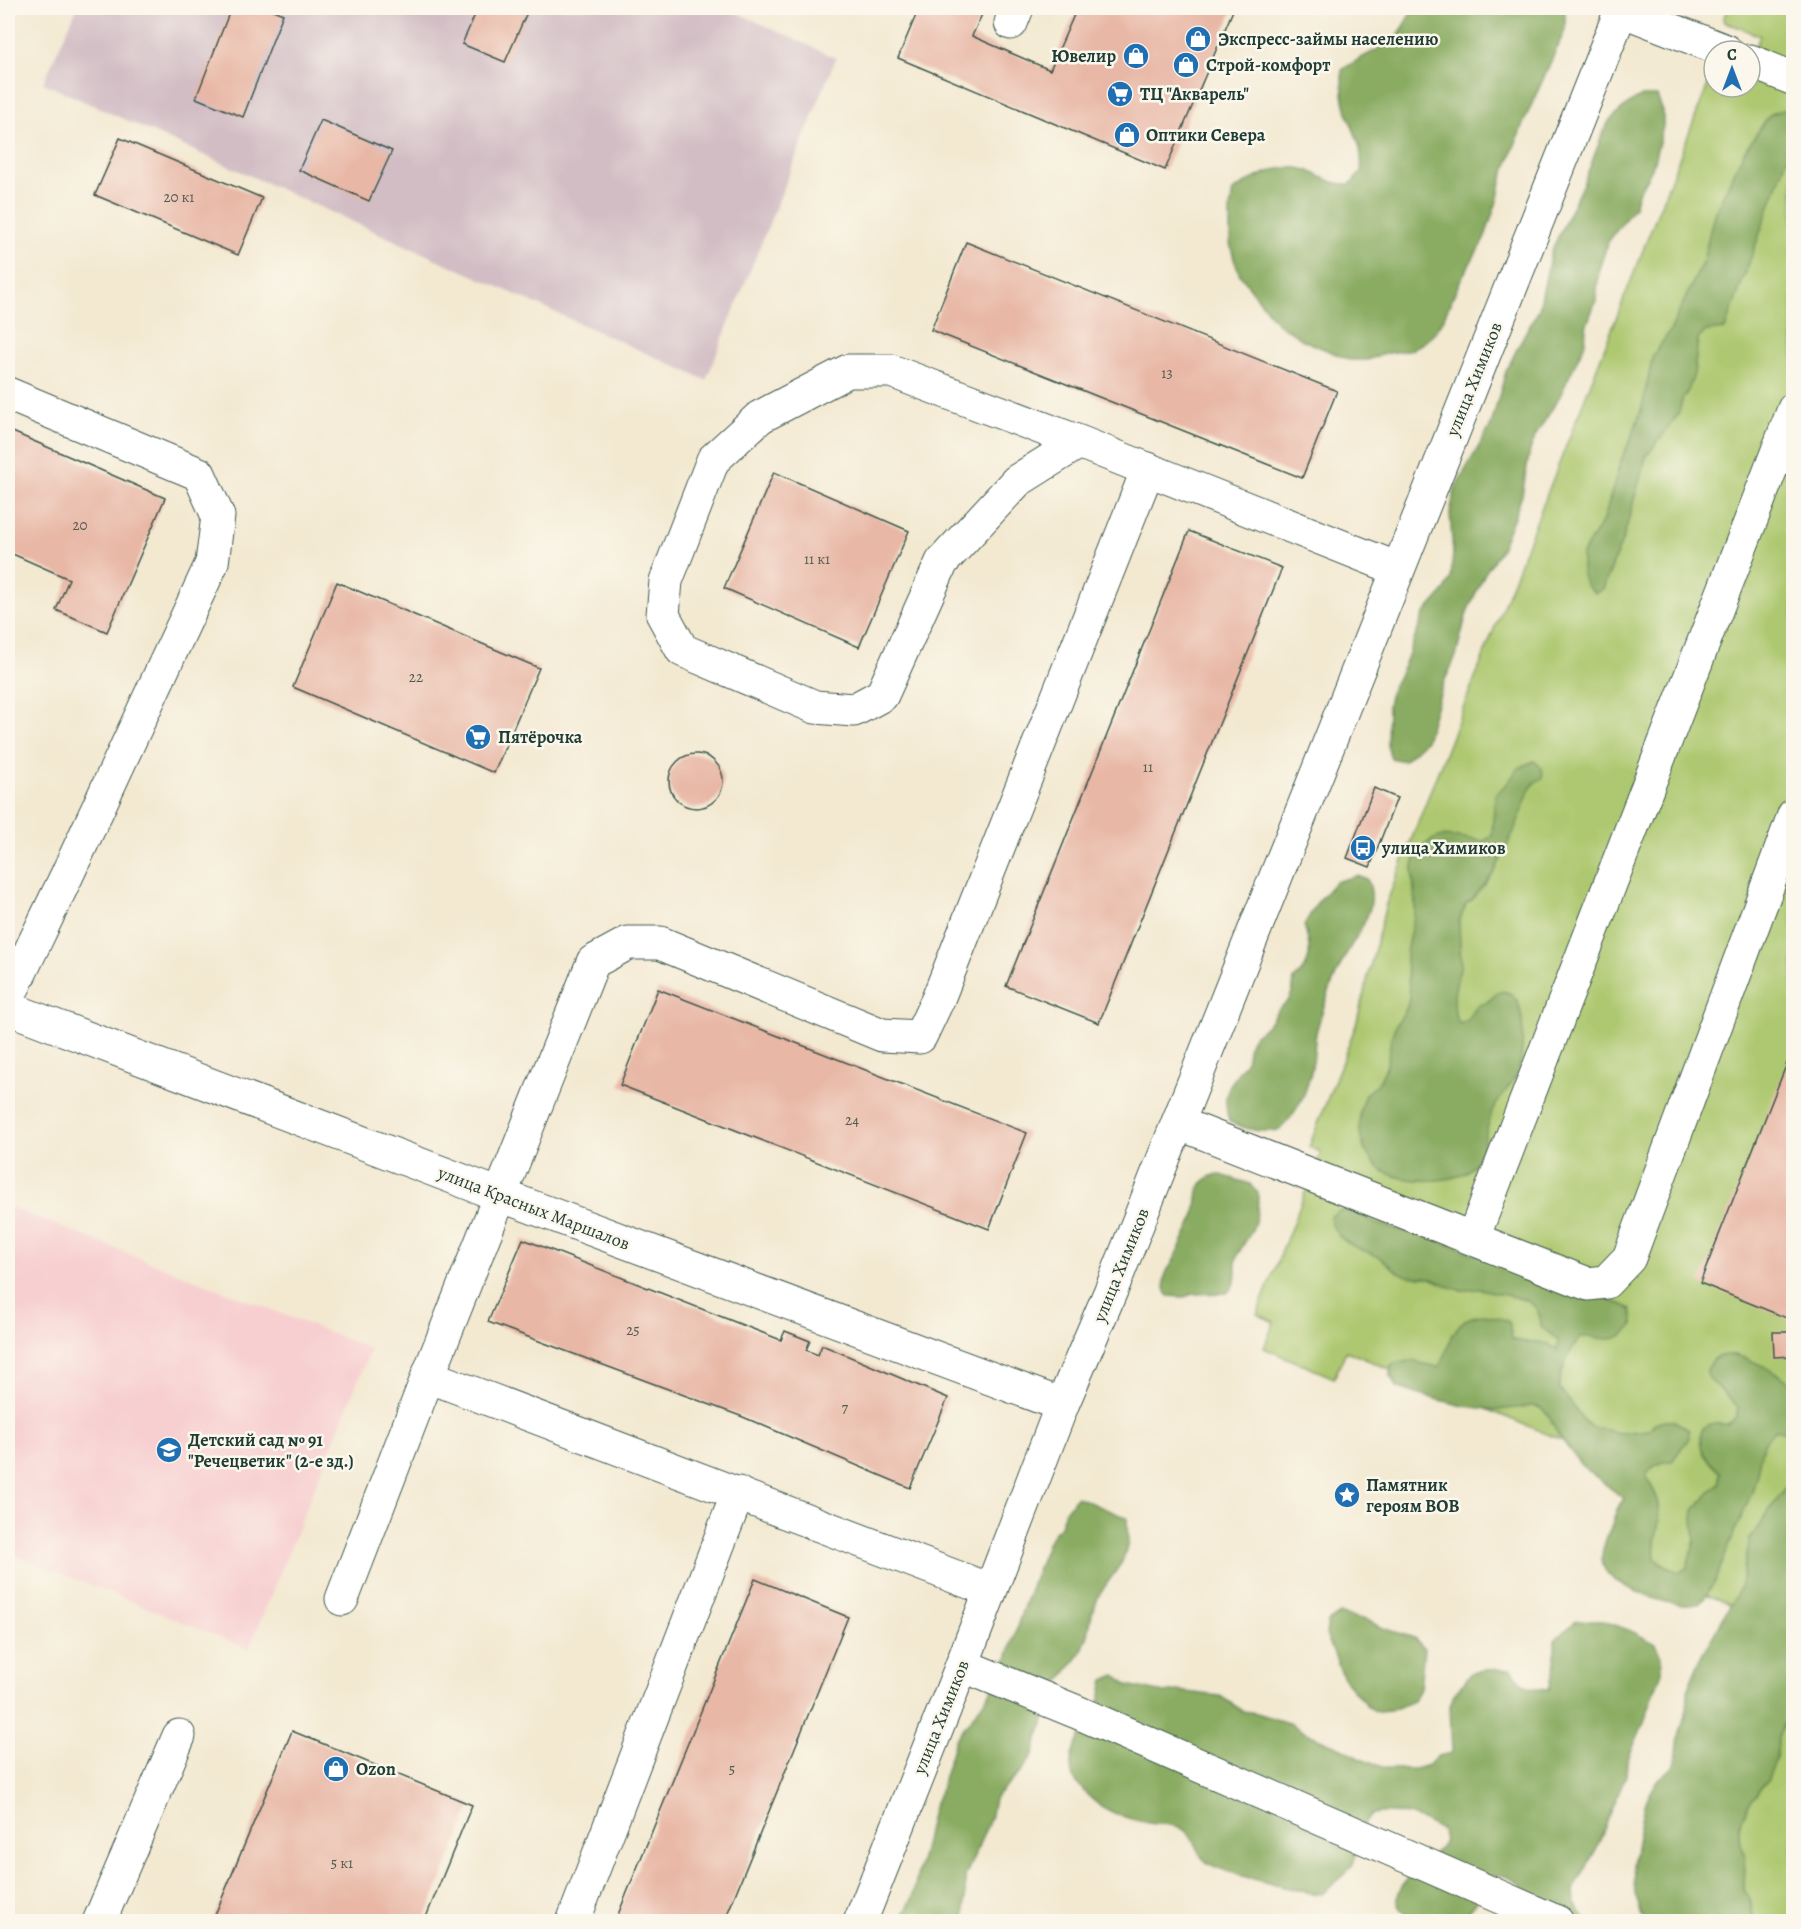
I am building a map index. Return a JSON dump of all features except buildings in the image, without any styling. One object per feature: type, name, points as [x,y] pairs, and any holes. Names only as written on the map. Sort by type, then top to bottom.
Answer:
[{"type":"street","points":[[1621,9],[1702,41]]},
{"type":"street","name":"улица Химиков","points":[[860,1922],[1062,1405],[1112,1288],[1621,9]]},
{"type":"street","points":[[1762,66],[1794,80]]},
{"type":"street","points":[[1079,442],[1017,481],[942,562],[882,695],[854,710],[815,707],[682,650],[663,615],[666,581],[713,460],[760,417],[848,371],[891,371],[1079,442],[1398,569]]},
{"type":"street","points":[[8,394],[199,474],[218,516],[212,563],[8,998]]},
{"type":"street","points":[[1473,1238],[1794,409]]},
{"type":"street","points":[[342,1599],[593,962],[628,943],[660,943],[882,1035],[920,1036],[938,999],[1148,470]]},
{"type":"street","points":[[1178,1123],[1588,1284],[1606,1282],[1629,1258],[1794,815]]},
{"type":"street","name":"улица Красных Маршалов","points":[[8,1008],[1062,1405]]},
{"type":"street","points":[[428,1376],[990,1590]]},
{"type":"street","points":[[573,1922],[738,1493]]},
{"type":"street","points":[[962,1665],[1077,1712],[1557,1922]]},
{"type":"street","points":[[99,1922],[179,1736]]},
{"type":"shaded area","points":[[77,8],[727,8],[836,58],[706,380],[43,83]]},
{"type":"shaded area","name":"Детский сад № 91 \"Речецветик\" (2-е зд.)","points":[[8,1206],[371,1349],[249,1649],[8,1552]]},
{"type":"green space","points":[[1412,8],[1565,8],[1565,30],[1523,124],[1501,181],[1498,198],[1484,240],[1462,277],[1436,331],[1413,349],[1383,354],[1367,360],[1350,360],[1303,340],[1276,322],[1240,275],[1230,243],[1230,209],[1233,191],[1259,176],[1278,169],[1306,170],[1342,184],[1350,184],[1361,173],[1361,154],[1344,99],[1342,70],[1393,39],[1401,31]]},
{"type":"green space","points":[[1727,8],[1793,8],[1793,1630],[1698,1591],[1730,1509],[1704,1499],[1694,1509],[1695,1539],[1687,1568],[1680,1573],[1655,1559],[1654,1545],[1660,1513],[1657,1498],[1646,1475],[1346,1351],[1334,1378],[1264,1348],[1274,1322],[1257,1314],[1321,1152],[1309,1147],[1356,1025],[1386,904],[1702,99],[1762,99],[1762,39],[1759,39],[1760,36],[1723,21]],"holes":[[[1419,851],[1415,909],[1413,874]]]},
{"type":"green space","points":[[1642,96],[1657,96],[1663,112],[1663,126],[1652,169],[1638,193],[1634,207],[1608,242],[1599,269],[1596,300],[1586,327],[1585,343],[1560,396],[1536,435],[1530,450],[1522,495],[1517,509],[1501,549],[1485,573],[1467,612],[1456,656],[1443,684],[1426,740],[1404,761],[1391,758],[1387,746],[1388,706],[1391,691],[1404,666],[1424,614],[1445,590],[1451,578],[1453,553],[1450,514],[1455,488],[1491,425],[1506,371],[1539,310],[1551,252],[1587,175],[1602,135],[1609,121]]},
{"type":"green space","points":[[1793,107],[1793,142],[1725,329],[1706,331],[1698,339],[1694,374],[1688,391],[1683,398],[1678,415],[1646,457],[1624,536],[1603,589],[1595,593],[1587,586],[1582,576],[1582,554],[1604,519],[1621,460],[1642,407],[1653,355],[1670,331],[1703,261],[1714,214],[1744,152],[1771,114]]},
{"type":"green space","points":[[1534,761],[1542,768],[1543,778],[1535,782],[1529,791],[1515,829],[1494,873],[1473,899],[1466,904],[1459,922],[1461,964],[1454,993],[1455,1014],[1459,1024],[1468,1020],[1478,1005],[1487,1002],[1498,992],[1509,993],[1515,998],[1521,1016],[1523,1040],[1518,1070],[1492,1112],[1482,1149],[1472,1167],[1464,1173],[1443,1179],[1417,1180],[1394,1176],[1378,1167],[1366,1152],[1361,1140],[1360,1120],[1363,1101],[1366,1094],[1382,1076],[1393,1032],[1408,1004],[1406,959],[1416,902],[1413,864],[1421,849],[1435,839],[1451,836],[1484,841],[1492,836],[1495,794],[1508,783],[1517,769]]},
{"type":"green space","points":[[1357,876],[1367,879],[1371,903],[1363,925],[1337,972],[1328,994],[1316,1033],[1311,1071],[1302,1098],[1292,1115],[1279,1130],[1247,1129],[1229,1121],[1227,1094],[1246,1060],[1250,1040],[1288,1001],[1292,994],[1294,979],[1308,961],[1309,948],[1304,925],[1317,903],[1335,882]]},
{"type":"green space","points":[[1221,1175],[1250,1184],[1258,1193],[1256,1219],[1236,1260],[1232,1288],[1227,1293],[1193,1294],[1184,1297],[1168,1296],[1164,1283],[1165,1275],[1195,1215],[1198,1190],[1211,1176]]},
{"type":"green space","points":[[1338,1211],[1356,1213],[1374,1223],[1426,1237],[1631,1309],[1633,1326],[1619,1337],[1608,1339],[1580,1337],[1566,1361],[1559,1387],[1585,1422],[1593,1427],[1621,1433],[1649,1430],[1655,1423],[1673,1420],[1689,1430],[1689,1438],[1672,1461],[1657,1465],[1646,1476],[1656,1495],[1659,1507],[1655,1559],[1679,1572],[1687,1568],[1695,1539],[1694,1509],[1720,1482],[1720,1472],[1706,1458],[1702,1448],[1702,1428],[1711,1424],[1728,1424],[1736,1417],[1738,1408],[1709,1377],[1707,1369],[1709,1365],[1721,1356],[1742,1357],[1793,1383],[1793,1706],[1778,1737],[1777,1756],[1767,1780],[1750,1802],[1739,1827],[1741,1845],[1745,1854],[1744,1889],[1750,1899],[1754,1921],[1644,1921],[1635,1894],[1633,1864],[1644,1804],[1658,1780],[1673,1767],[1676,1758],[1679,1736],[1686,1715],[1687,1691],[1702,1655],[1740,1588],[1750,1539],[1788,1483],[1791,1453],[1790,1443],[1785,1433],[1776,1429],[1763,1446],[1750,1498],[1717,1576],[1705,1597],[1692,1605],[1681,1605],[1638,1593],[1608,1574],[1604,1569],[1602,1557],[1616,1512],[1624,1499],[1581,1465],[1541,1408],[1532,1406],[1498,1410],[1464,1406],[1396,1387],[1391,1377],[1390,1368],[1394,1363],[1411,1361],[1438,1367],[1455,1332],[1460,1325],[1474,1316],[1500,1318],[1509,1322],[1512,1339],[1544,1343],[1557,1350],[1558,1340],[1541,1327],[1538,1311],[1529,1302],[1487,1290],[1460,1290],[1430,1278],[1410,1277],[1402,1274],[1381,1258],[1341,1238],[1332,1225],[1330,1217]]},
{"type":"green space","points":[[1077,1497],[1127,1518],[1128,1544],[1122,1562],[1099,1595],[1081,1653],[1059,1682],[1051,1698],[1033,1755],[1021,1772],[994,1799],[990,1819],[965,1877],[965,1921],[900,1922],[912,1899],[932,1810],[955,1740],[1001,1678],[1023,1608],[1048,1541],[1060,1526],[1065,1511]]},
{"type":"green space","points":[[1340,1614],[1367,1620],[1380,1627],[1414,1638],[1424,1648],[1420,1689],[1413,1701],[1390,1711],[1378,1712],[1368,1707],[1344,1679],[1326,1634],[1328,1622]]},
{"type":"green space","points":[[1576,1621],[1604,1621],[1631,1631],[1656,1644],[1662,1657],[1662,1671],[1627,1761],[1626,1775],[1594,1854],[1574,1890],[1575,1904],[1587,1921],[1536,1921],[1530,1902],[1521,1886],[1516,1880],[1499,1876],[1488,1878],[1476,1902],[1460,1921],[1413,1921],[1400,1907],[1398,1894],[1408,1879],[1444,1842],[1442,1831],[1409,1815],[1372,1814],[1364,1824],[1353,1864],[1322,1894],[1313,1893],[1261,1881],[1212,1865],[1205,1861],[1186,1831],[1173,1825],[1153,1824],[1112,1812],[1089,1796],[1073,1776],[1071,1765],[1075,1747],[1098,1707],[1104,1680],[1116,1675],[1127,1685],[1164,1693],[1177,1691],[1220,1696],[1243,1711],[1291,1724],[1360,1759],[1388,1769],[1415,1769],[1428,1765],[1438,1756],[1452,1753],[1450,1706],[1454,1694],[1470,1674],[1483,1670],[1511,1669],[1527,1686],[1549,1690],[1555,1663],[1555,1640]]},
{"type":"green space","points":[[1793,1706],[1793,1921],[1754,1921],[1750,1899],[1744,1890],[1745,1855],[1741,1845],[1739,1827],[1750,1802],[1767,1780],[1777,1756],[1778,1737]]},
{"type":"place","name":"Экспресс-займы населению","points":[[1198,39]]},
{"type":"place","name":"Ювелир","points":[[1136,56]]},
{"type":"place","name":"Строй-комфорт","points":[[1186,65]]},
{"type":"place","name":"ТЦ \"Акварель\"","points":[[1120,94]]},
{"type":"place","name":"Оптики Севера","points":[[1127,135]]},
{"type":"place","name":"Пятёрочка","points":[[478,737]]},
{"type":"place","name":"улица Химиков","points":[[1363,848]]},
{"type":"place","name":"Детский сад № 91 \"Речецветик\" (2-е зд.)","points":[[169,1450]]},
{"type":"place","name":"Памятник героям ВОВ","points":[[1347,1495]]},
{"type":"place","name":"Ozon","points":[[336,1769]]}]
